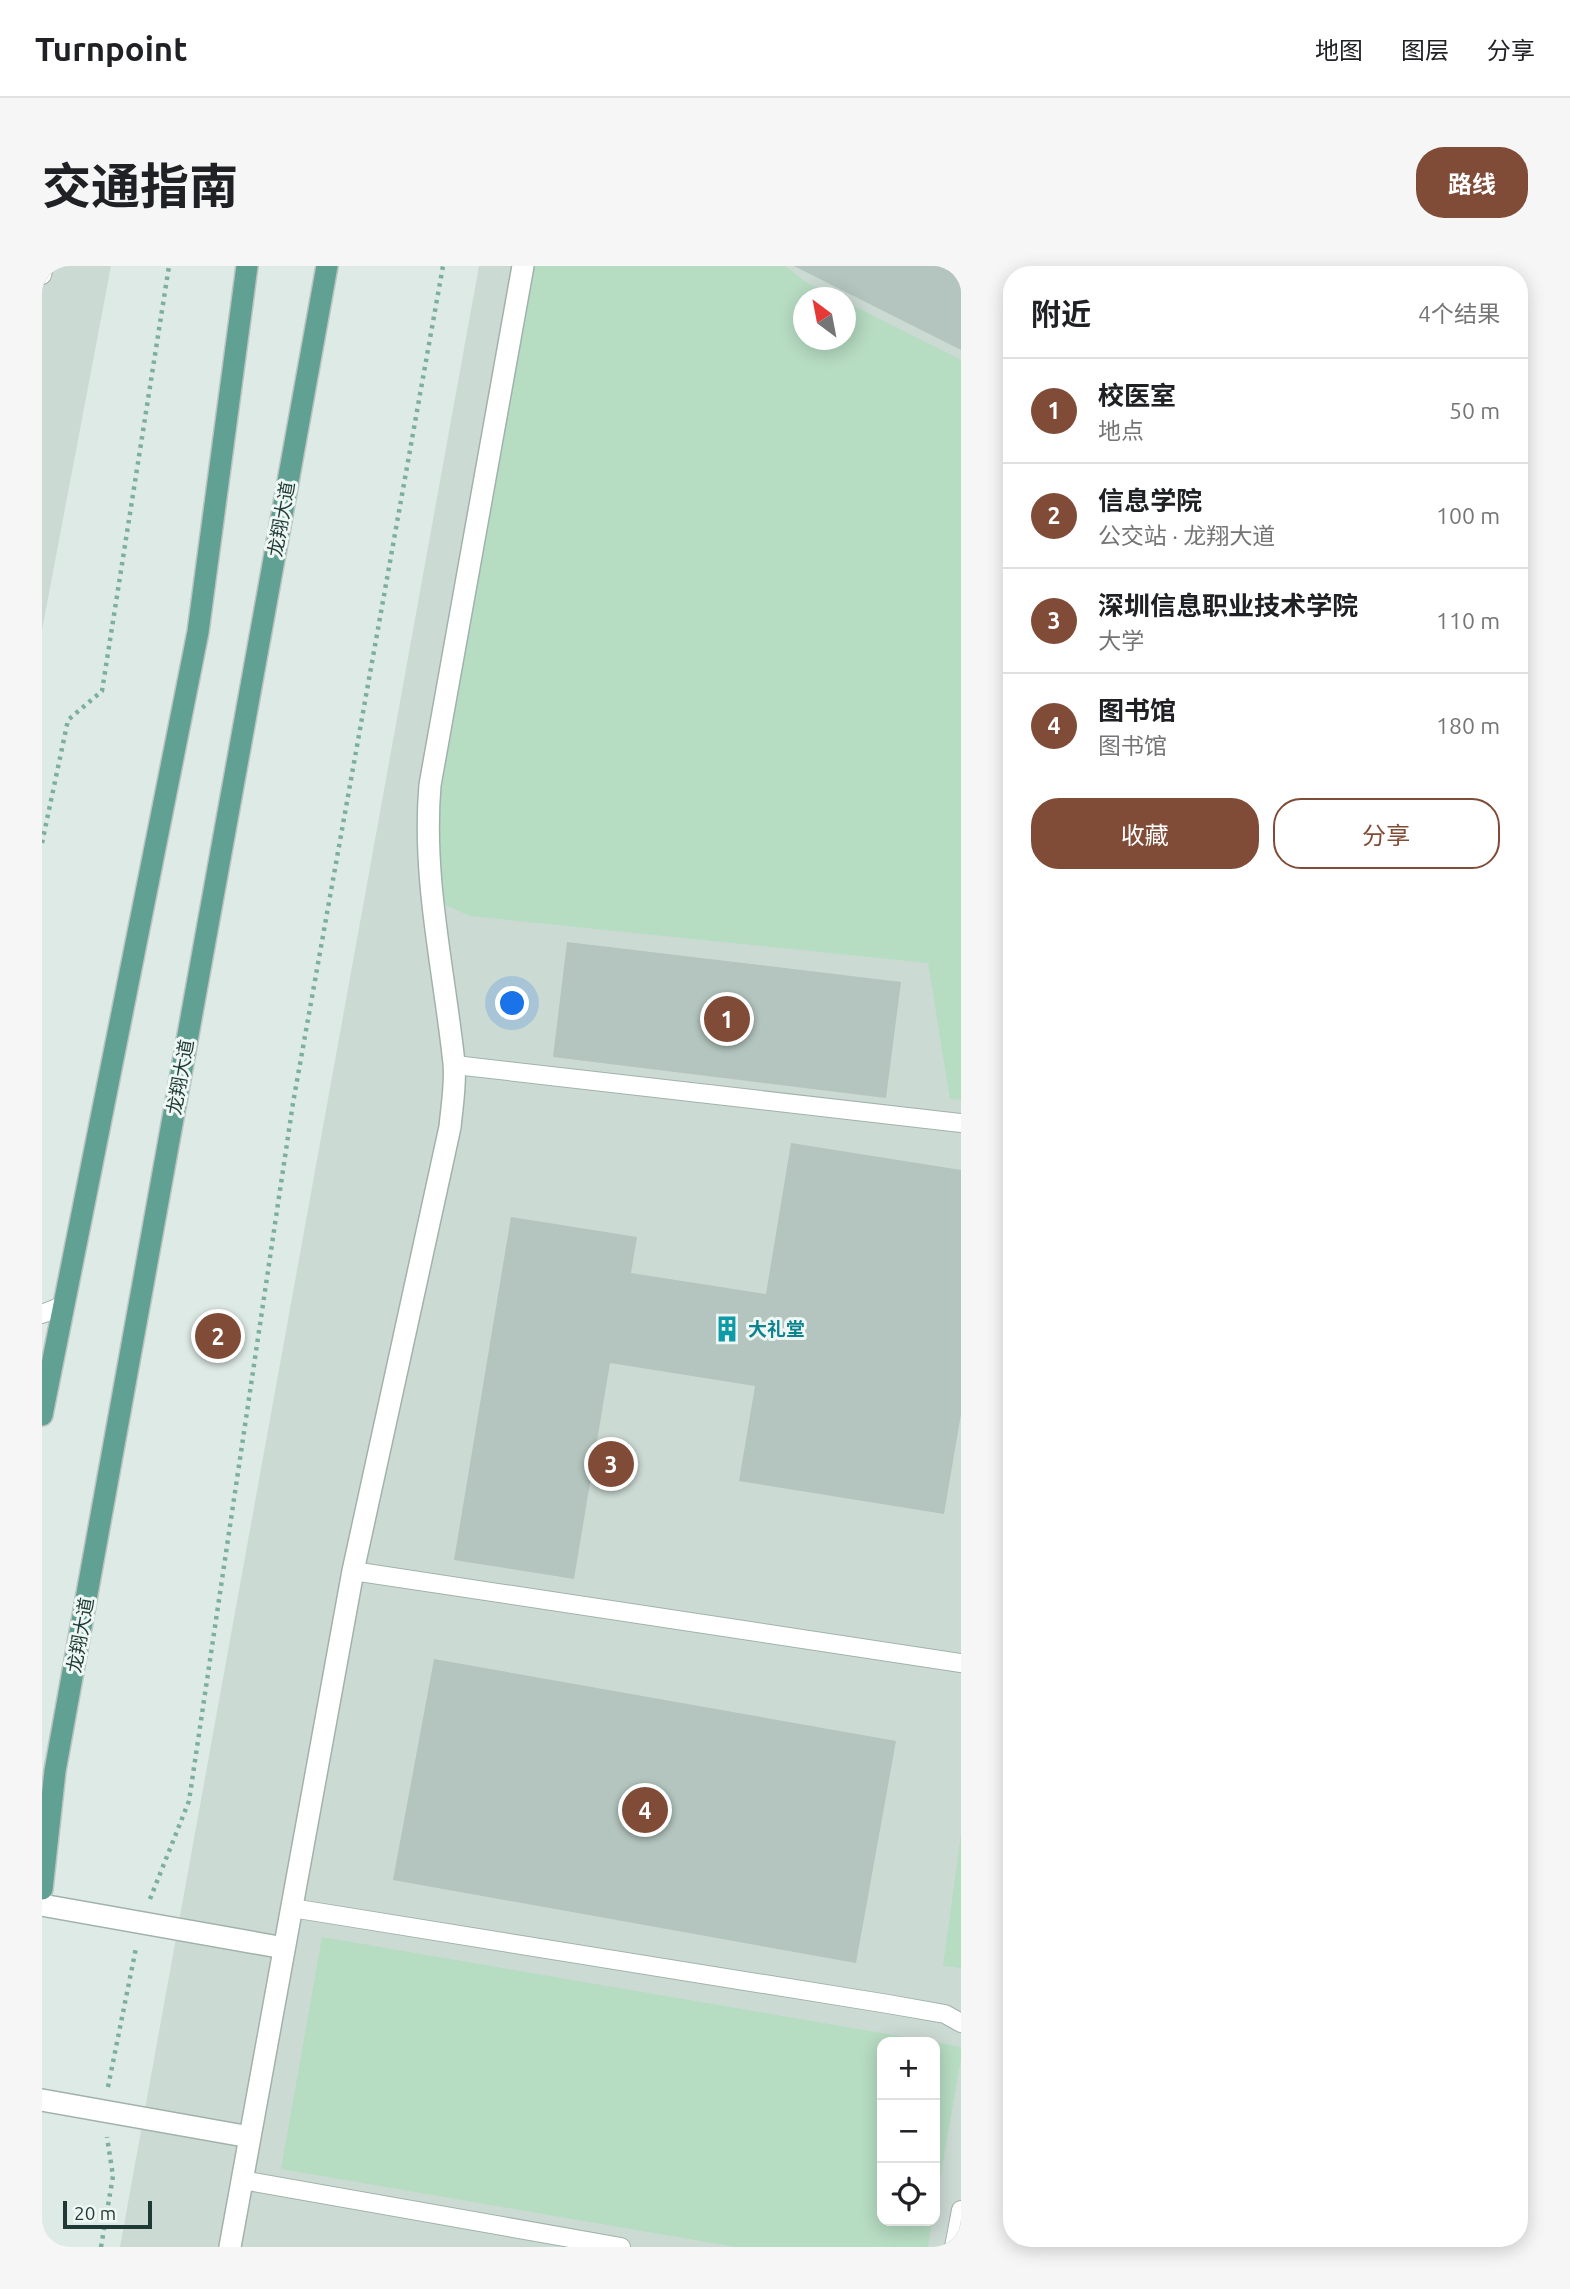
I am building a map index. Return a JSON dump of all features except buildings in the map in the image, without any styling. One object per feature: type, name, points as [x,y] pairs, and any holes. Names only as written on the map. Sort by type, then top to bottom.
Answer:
[{"type":"main road","points":[[42,1415],[198,632],[247,266]]},
{"type":"main road","name":"龙翔大道","points":[[42,1889],[55,1771],[327,266]]},
{"type":"street","points":[[230,2247],[353,1571],[450,1127],[455,1065],[429,880],[426,834],[430,785],[523,266]]},
{"type":"street","points":[[42,1905],[284,1948]]},
{"type":"street","points":[[42,2100],[250,2137]]},
{"type":"lane","points":[[42,275],[44,266]]},
{"type":"lane","points":[[455,1065],[961,1123]]},
{"type":"lane","points":[[42,1314],[64,1305]]},
{"type":"lane","points":[[353,1571],[961,1663]]},
{"type":"lane","points":[[292,1908],[910,2008],[944,2014],[961,2023]]},
{"type":"lane","points":[[242,2180],[621,2247]]},
{"type":"lane","points":[[954,2247],[961,2210]]},
{"type":"path","points":[[42,843],[68,720],[102,691],[169,266]]},
{"type":"path","points":[[101,2247],[113,2176],[103,2111],[141,1923],[189,1801],[293,1102],[443,266]]},
{"type":"shaded area","points":[[42,266],[111,266],[42,630]]},
{"type":"shaded area","points":[[479,266],[961,266],[961,2247],[120,2247]]},
{"type":"green space","points":[[532,266],[785,266],[816,287],[793,287],[793,350],[856,350],[856,307],[961,360],[961,1100],[950,1099],[928,963],[470,916],[441,903],[437,840],[443,776],[476,558]]},
{"type":"green space","points":[[961,1834],[961,1968],[943,1966]]},
{"type":"green space","points":[[322,1937],[905,2037],[877,2037],[877,2226],[931,2226],[928,2247],[736,2247],[281,2169]]},
{"type":"green space","points":[[940,2043],[961,2047],[940,2179]]},
{"type":"place","name":"校医室","points":[[727,1019]]},
{"type":"place","name":"大礼堂","points":[[727,1329]]},
{"type":"place","name":"信息学院","points":[[218,1336]]},
{"type":"place","name":"深圳信息职业技术学院","points":[[611,1464]]},
{"type":"place","name":"图书馆","points":[[645,1810]]}]
